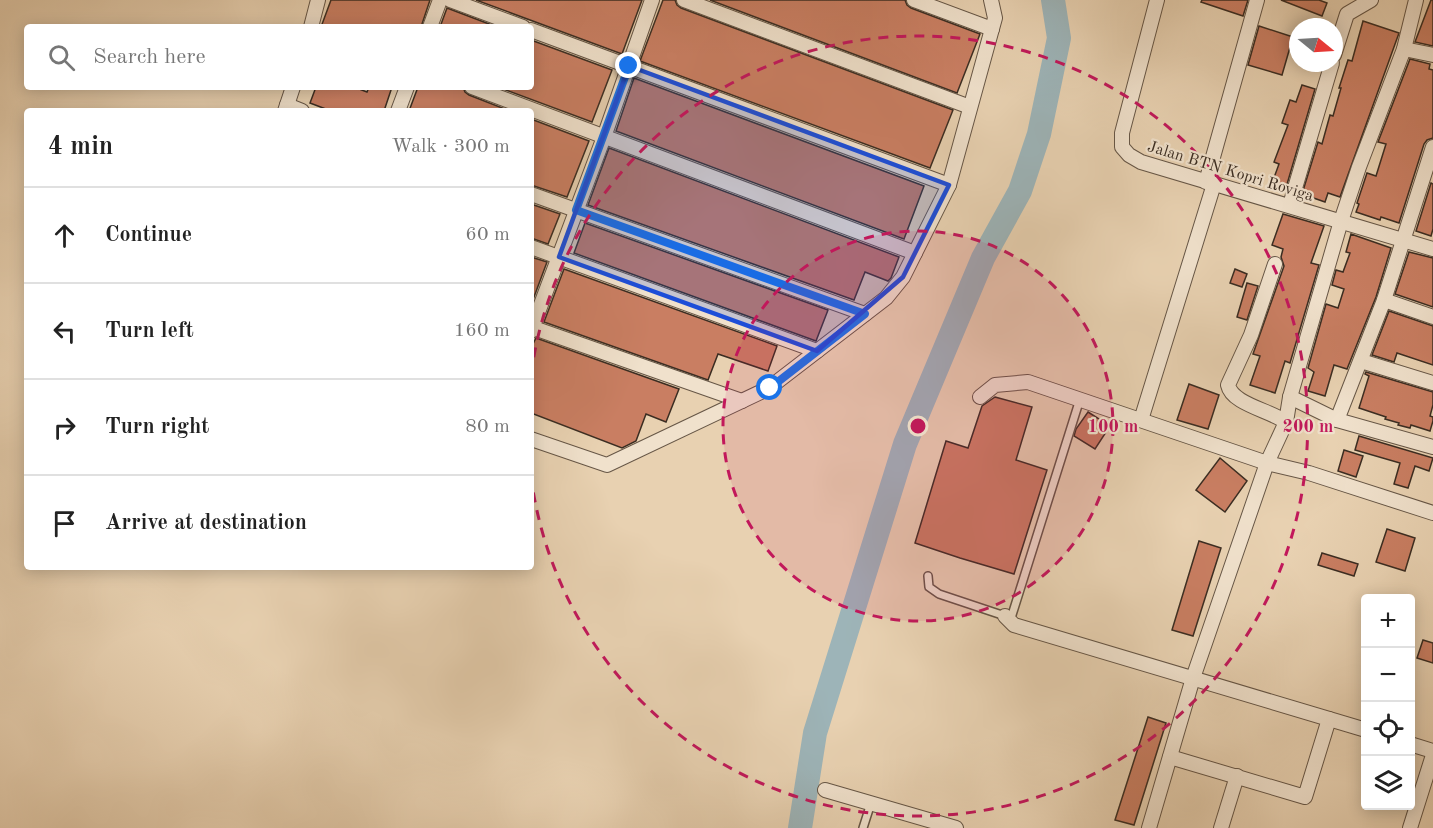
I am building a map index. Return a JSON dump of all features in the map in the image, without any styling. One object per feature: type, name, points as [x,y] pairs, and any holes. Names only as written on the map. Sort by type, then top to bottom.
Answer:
[{"type":"street","points":[[313,24],[318,0]]},
{"type":"street","points":[[431,24],[440,0]]},
{"type":"street","points":[[450,0],[515,24]]},
{"type":"street","points":[[534,321],[604,136],[652,0]]},
{"type":"street","points":[[684,0],[970,107]]},
{"type":"street","points":[[914,0],[992,29]]},
{"type":"street","points":[[534,441],[607,465],[770,388],[892,291],[903,277],[949,185],[995,18],[991,0]]},
{"type":"street","name":"Jalan BTN Kopri Roviga","points":[[1157,0],[1122,133],[1122,147],[1129,156],[1141,162],[1433,249]]},
{"type":"street","points":[[1141,420],[1210,183],[1257,0]]},
{"type":"street","points":[[1343,27],[1347,14],[1371,0]]},
{"type":"street","points":[[1149,828],[1193,678],[1267,463],[1286,422],[1290,397],[1341,221],[1404,49],[1416,0]]},
{"type":"street","points":[[534,31],[949,185]]},
{"type":"street","points":[[1404,49],[1433,55]]},
{"type":"street","points":[[1290,205],[1329,72]]},
{"type":"street","points":[[286,108],[291,90]]},
{"type":"street","points":[[399,108],[406,90]]},
{"type":"street","points":[[480,90],[529,108]]},
{"type":"street","points":[[534,110],[915,253]]},
{"type":"street","points":[[1337,420],[1384,300],[1403,240],[1428,180],[1433,147]]},
{"type":"street","points":[[534,195],[865,314]]},
{"type":"street","points":[[534,247],[817,351]]},
{"type":"street","points":[[1275,264],[1251,335],[1228,385],[1237,399],[1286,422]]},
{"type":"street","points":[[1384,300],[1433,317]]},
{"type":"street","points":[[534,330],[742,401]]},
{"type":"street","points":[[1361,361],[1433,383]]},
{"type":"street","points":[[980,398],[995,385],[1028,382],[1267,463],[1309,473],[1433,513]]},
{"type":"street","points":[[1290,397],[1337,420],[1433,447]]},
{"type":"street","points":[[1005,616],[1014,625],[1361,729]]},
{"type":"street","points":[[1170,757],[1305,797],[1329,719]]},
{"type":"street","points":[[1410,828],[1433,753],[1415,746]]},
{"type":"street","points":[[1221,828],[1238,776]]},
{"type":"street","points":[[825,790],[956,828]]},
{"type":"lane","points":[[928,576],[929,587],[939,594],[1005,616],[1012,615],[1080,399]]},
{"type":"lane","points":[[863,828],[871,803]]},
{"type":"highlighted area","points":[[629,66],[949,185],[903,277],[817,351],[559,257]]},
{"type":"building","points":[[331,0],[430,0],[422,24],[322,24]]},
{"type":"building","points":[[476,0],[642,0],[622,54]]},
{"type":"building","points":[[663,0],[675,0],[681,8],[953,110],[930,168],[640,61]]},
{"type":"building","points":[[710,0],[905,0],[911,8],[980,34],[957,93]]},
{"type":"building","points":[[1202,0],[1248,0],[1243,16],[1201,2]]},
{"type":"building","points":[[1281,0],[1319,0],[1327,3],[1322,16]]},
{"type":"building","points":[[1431,0],[1433,0],[1433,46],[1415,42]]},
{"type":"building","points":[[447,8],[489,24],[441,24]]},
{"type":"building","points":[[1363,21],[1399,33],[1340,197],[1328,193],[1325,202],[1302,194],[1318,142],[1322,144],[1330,115],[1333,116],[1341,88],[1339,88],[1348,60],[1352,61]]},
{"type":"building","points":[[1259,26],[1289,36],[1289,51],[1282,75],[1248,65]]},
{"type":"building","points":[[534,41],[612,70],[592,122],[506,90],[534,90]]},
{"type":"building","points":[[1410,59],[1430,64],[1429,69],[1433,70],[1433,138],[1424,144],[1399,223],[1381,217],[1380,220],[1356,212],[1367,173],[1376,176],[1386,144],[1378,142]]},
{"type":"building","points":[[634,78],[924,186],[904,239],[616,131]]},
{"type":"building","points":[[1302,85],[1315,89],[1285,191],[1271,186],[1279,164],[1274,162],[1288,125],[1282,123],[1290,100],[1296,102]]},
{"type":"building","points":[[315,90],[367,92],[368,90],[391,90],[385,108],[323,108],[310,103]]},
{"type":"building","points":[[417,90],[464,90],[469,95],[502,108],[410,108]]},
{"type":"building","points":[[534,120],[589,141],[567,197],[534,186]]},
{"type":"building","points":[[609,148],[899,257],[891,278],[888,281],[865,272],[854,300],[588,205]]},
{"type":"building","points":[[1431,183],[1433,184],[1433,229],[1431,236],[1416,231]]},
{"type":"building","points":[[534,205],[560,214],[548,244],[534,239]]},
{"type":"building","points":[[1283,214],[1324,226],[1311,263],[1319,265],[1290,363],[1285,361],[1275,393],[1250,385],[1260,356],[1253,354],[1284,266],[1281,257],[1283,249],[1272,245]]},
{"type":"building","points":[[585,223],[828,310],[816,341],[574,253]]},
{"type":"building","points":[[1351,234],[1391,248],[1376,297],[1347,369],[1334,365],[1325,396],[1308,391],[1314,372],[1308,368],[1326,304],[1338,308],[1344,289],[1332,285],[1336,270],[1343,272],[1350,253],[1346,252]]},
{"type":"building","points":[[1409,252],[1433,258],[1433,307],[1395,294]]},
{"type":"building","points":[[534,258],[547,262],[534,297]]},
{"type":"building","points":[[564,269],[777,346],[768,371],[718,354],[708,380],[544,322]]},
{"type":"building","points":[[1235,269],[1247,274],[1242,287],[1230,283]]},
{"type":"building","points":[[1247,283],[1258,286],[1247,320],[1237,317]]},
{"type":"building","points":[[1389,311],[1433,326],[1433,365],[1397,353],[1394,362],[1372,355]]},
{"type":"building","points":[[536,338],[679,389],[666,422],[646,414],[636,441],[622,448],[534,414],[534,342]]},
{"type":"building","points":[[1366,372],[1433,392],[1430,416],[1433,417],[1433,421],[1430,431],[1411,425],[1410,428],[1398,425],[1399,423],[1385,419],[1386,417],[1359,408],[1369,376],[1365,374]]},
{"type":"building","points":[[1189,384],[1219,395],[1208,429],[1177,420]]},
{"type":"building","points":[[995,397],[1032,407],[1016,460],[1047,470],[1014,574],[915,543],[946,441],[968,448],[982,406]]},
{"type":"building","points":[[1088,412],[1110,426],[1095,449],[1074,436]]},
{"type":"building","points":[[1359,436],[1433,458],[1429,471],[1415,466],[1408,488],[1394,484],[1400,463],[1355,450]]},
{"type":"building","points":[[1344,450],[1363,456],[1356,477],[1338,471]]},
{"type":"building","points":[[1220,458],[1247,481],[1225,512],[1196,490]]},
{"type":"building","points":[[1387,529],[1415,538],[1405,571],[1376,562]]},
{"type":"building","points":[[1199,541],[1221,548],[1193,636],[1172,630]]},
{"type":"building","points":[[1322,553],[1358,564],[1354,576],[1318,565]]},
{"type":"building","points":[[1423,640],[1433,643],[1433,663],[1417,658]]},
{"type":"building","points":[[1148,717],[1166,723],[1134,825],[1115,820]]},
{"type":"waterway","points":[[800,828],[815,733],[905,444],[983,258],[1020,191],[1039,134],[1059,38],[1053,0]]},
{"type":"route","points":[[629,66],[576,210],[865,314],[770,388]]}]
